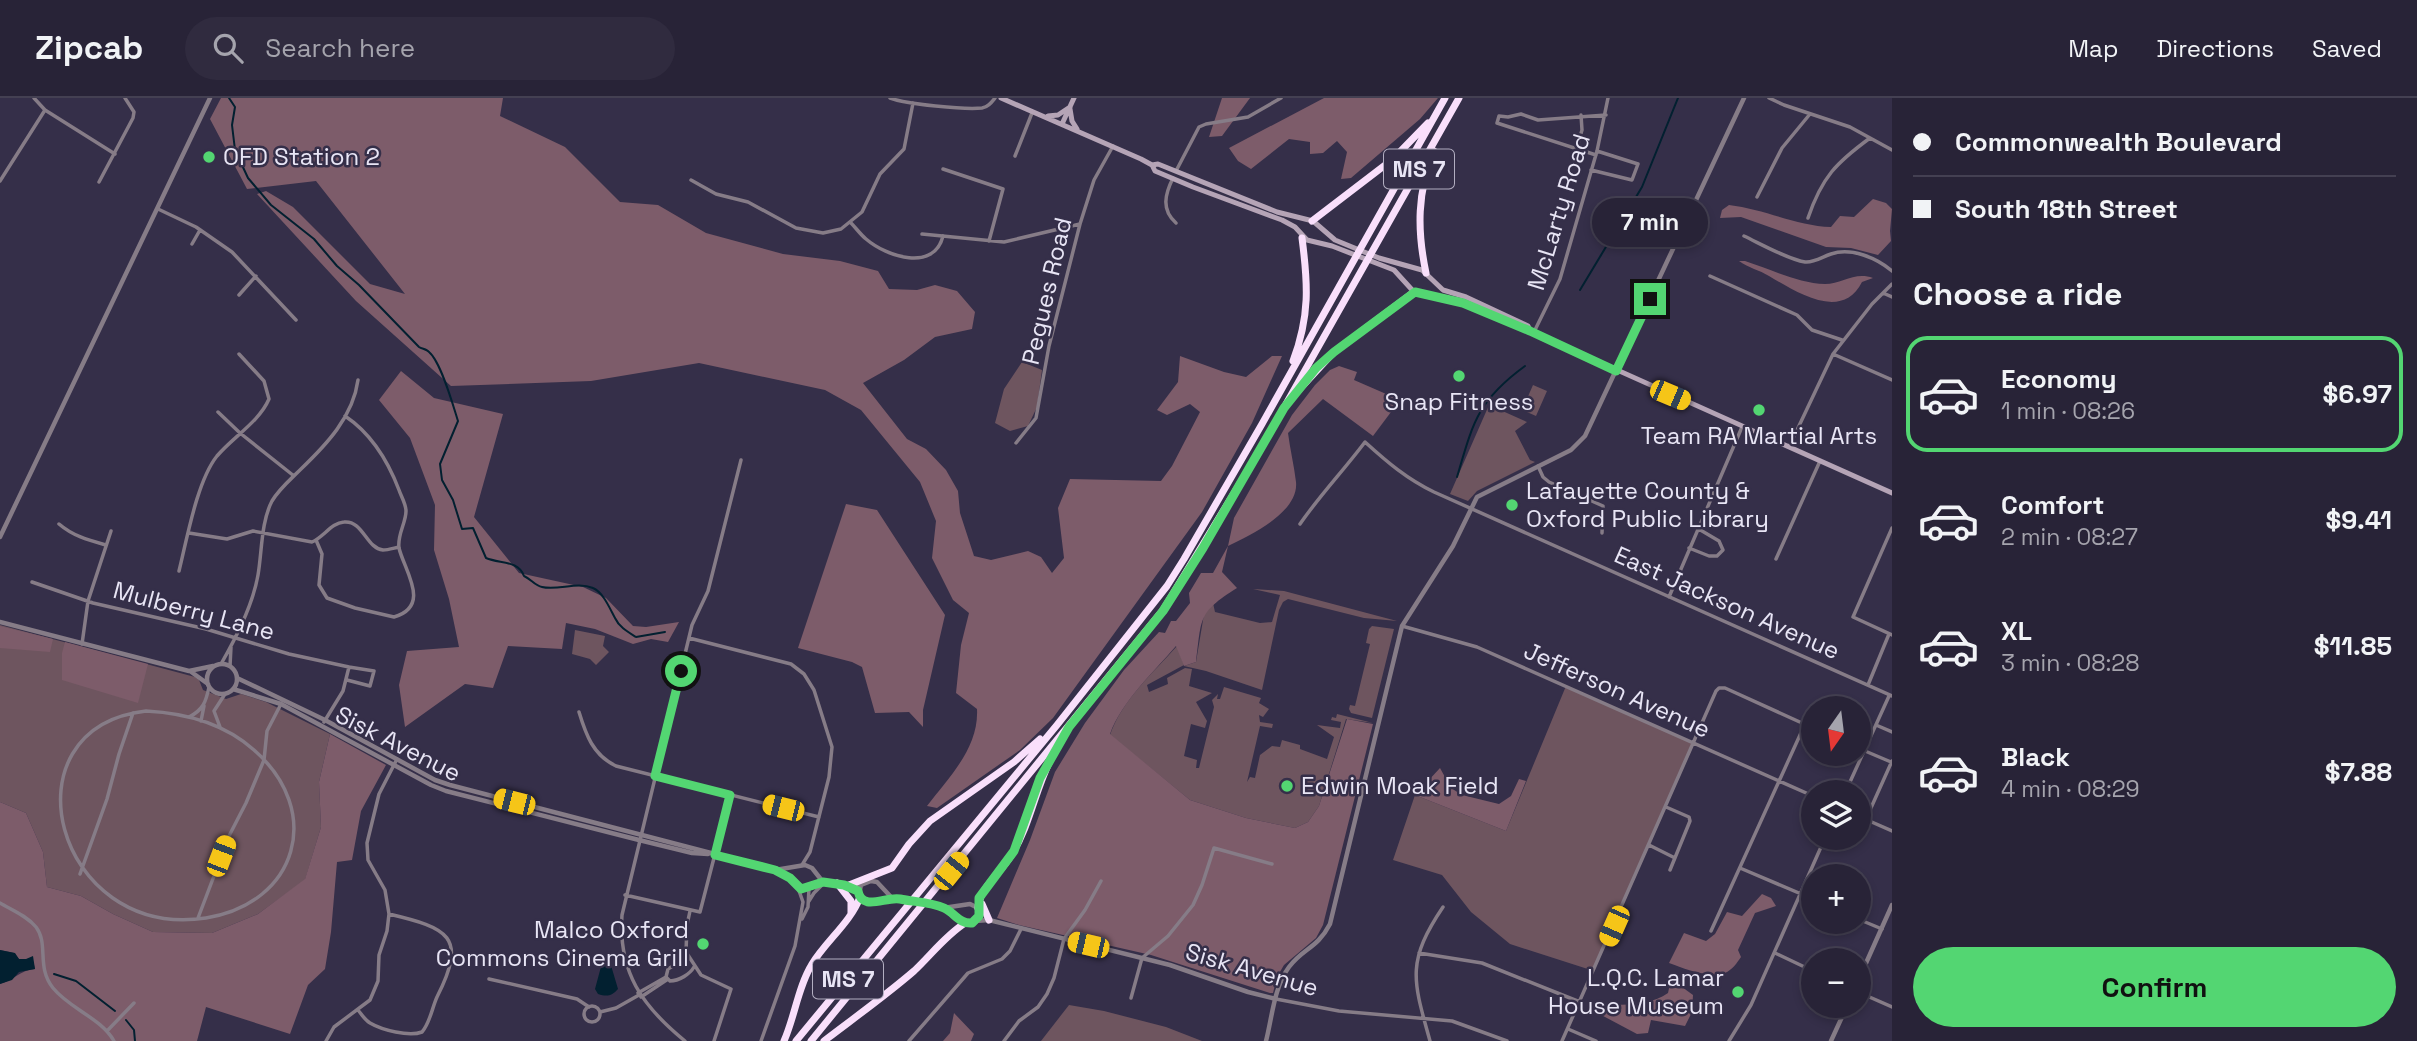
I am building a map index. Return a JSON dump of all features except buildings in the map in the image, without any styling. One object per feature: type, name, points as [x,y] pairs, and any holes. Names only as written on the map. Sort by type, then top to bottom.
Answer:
[{"type":"highway","name":"MS 7","points":[[811,1041],[1163,611],[1203,548],[1284,408],[1459,98]]},
{"type":"highway","name":"MS 7","points":[[796,1041],[1057,725],[1139,622],[1184,559],[1444,99]]},
{"type":"highway","points":[[1311,221],[1406,148],[1444,99]]},
{"type":"highway","points":[[1428,276],[1419,234],[1419,204],[1425,176],[1441,130]]},
{"type":"highway","points":[[1283,386],[1306,315],[1308,275],[1301,235]]},
{"type":"highway","points":[[1284,408],[1316,368],[1334,352],[1415,292]]},
{"type":"highway","points":[[873,881],[888,874],[909,844],[930,821],[1014,762],[1057,725]]},
{"type":"highway","points":[[979,910],[979,898],[1014,851],[1040,778],[1069,727]]},
{"type":"highway","points":[[851,913],[851,901],[843,884],[892,868]]},
{"type":"highway","points":[[983,892],[983,909],[989,920]]},
{"type":"highway","points":[[784,1041],[804,978],[851,913],[859,894]]},
{"type":"highway","points":[[824,1041],[905,978],[965,923]]},
{"type":"main road","points":[[1001,98],[1113,146],[1152,165],[1155,171],[1239,195],[1277,212],[1311,221],[1335,240],[1378,258],[1416,267],[1443,290],[1500,312],[1528,326],[1532,332]]},
{"type":"main road","points":[[1062,124],[1074,98]]},
{"type":"main road","points":[[1043,116],[1058,115],[1070,107]]},
{"type":"main road","points":[[1070,107],[1072,121],[1079,131]]},
{"type":"main road","points":[[1174,175],[1282,219],[1301,235],[1394,270],[1415,292],[1451,299],[1532,332],[1892,494]]},
{"type":"main road","points":[[1301,235],[1302,224],[1311,221]]},
{"type":"main road","points":[[1415,292],[1422,290],[1428,276]]},
{"type":"street","points":[[34,98],[45,110],[115,153]]},
{"type":"street","points":[[99,182],[134,112],[125,98]]},
{"type":"street","points":[[0,537],[210,98]]},
{"type":"street","points":[[890,98],[913,103],[984,108],[995,98]]},
{"type":"street","points":[[1175,223],[1165,206],[1174,175],[1199,127],[1248,117],[1281,98]]},
{"type":"street","points":[[1266,1041],[1276,999],[1287,969],[1321,940],[1330,924],[1402,626],[1453,545],[1470,508],[1482,494],[1571,450],[1585,436],[1744,98]]},
{"type":"street","points":[[1769,98],[1850,127],[1892,150]]},
{"type":"street","name":"McLarty Road","points":[[1532,332],[1560,279],[1610,99]]},
{"type":"street","points":[[691,180],[716,194],[748,202],[796,228],[831,232],[841,229],[862,212],[880,174],[904,149],[913,103]]},
{"type":"street","points":[[0,181],[45,110]]},
{"type":"street","points":[[1015,156],[1033,111]]},
{"type":"street","points":[[1591,170],[1632,180],[1638,164],[1559,144],[1496,123],[1499,116],[1521,114],[1538,120],[1606,115]]},
{"type":"street","points":[[1757,197],[1782,148],[1810,114]]},
{"type":"street","points":[[1577,148],[1582,130],[1581,115]]},
{"type":"street","points":[[1594,115],[1604,124]]},
{"type":"street","points":[[1808,218],[1821,185],[1842,159],[1870,138]]},
{"type":"street","name":"Pegues Road","points":[[1016,443],[1036,418],[1049,346],[1080,224],[1094,180],[1113,146]]},
{"type":"street","points":[[943,169],[1003,189],[989,241]]},
{"type":"street","points":[[158,209],[200,230],[232,252],[296,320]]},
{"type":"street","points":[[851,223],[865,239],[881,249],[914,258],[929,256],[939,250],[943,236]]},
{"type":"street","points":[[922,233],[1004,242],[1080,224]]},
{"type":"street","points":[[192,244],[200,230]]},
{"type":"street","points":[[1744,236],[1803,262],[1845,251],[1876,261],[1892,271]]},
{"type":"street","points":[[239,295],[256,276]]},
{"type":"street","points":[[1710,276],[1797,315],[1812,330],[1843,340]]},
{"type":"street","points":[[1788,447],[1833,354],[1892,285]]},
{"type":"street","points":[[1883,293],[1892,297]]},
{"type":"street","points":[[179,571],[209,470],[216,457],[261,412],[269,395],[264,381],[239,354]]},
{"type":"street","points":[[1833,354],[1892,380]]},
{"type":"street","points":[[189,671],[221,663],[231,648],[256,584],[273,500],[323,448],[345,416],[356,393],[358,380]]},
{"type":"street","points":[[218,412],[294,476]]},
{"type":"street","points":[[316,540],[322,554],[319,585],[327,598],[394,617],[410,606],[414,590],[412,576],[399,547],[406,512],[382,454],[345,416]]},
{"type":"street","points":[[1669,597],[1742,426]]},
{"type":"street","name":"East Jackson Avenue","points":[[1300,524],[1321,493],[1365,442],[1408,479],[1891,696]]},
{"type":"street","points":[[684,1041],[659,1020],[639,995],[628,970],[622,943],[622,915],[693,621],[708,591],[741,460]]},
{"type":"street","points":[[1776,559],[1820,461]]},
{"type":"street","points":[[1538,466],[1543,477],[1549,482],[1602,506],[1602,533]]},
{"type":"street","points":[[189,533],[227,539],[247,531],[265,532],[308,542],[316,540],[333,526],[345,521],[355,524],[377,548],[386,550],[399,547]]},
{"type":"street","points":[[59,524],[80,538],[106,545]]},
{"type":"street","points":[[1689,548],[1709,556],[1717,556],[1723,550],[1719,541],[1697,528]]},
{"type":"street","points":[[1868,685],[1891,635],[1853,617],[1892,528]]},
{"type":"street","points":[[82,644],[88,601],[111,531]]},
{"type":"street","name":"Mulberry Lane","points":[[32,582],[88,601],[289,654],[374,671],[370,686],[347,680]]},
{"type":"street","points":[[0,622],[189,671],[216,693],[225,694]]},
{"type":"street","name":"Jefferson Avenue","points":[[1402,626],[1477,647],[1801,791]]},
{"type":"street","points":[[689,638],[791,664],[804,674],[814,690],[832,747],[829,777],[810,852],[813,871],[808,903]]},
{"type":"street","points":[[208,723],[225,694],[233,689],[237,678],[230,666],[231,648]]},
{"type":"street","points":[[221,663],[230,666]]},
{"type":"street","points":[[201,721],[208,686],[207,674],[213,666]]},
{"type":"street","points":[[324,723],[347,680],[349,667]]},
{"type":"street","name":"Sisk Avenue","points":[[237,678],[446,791],[692,853],[715,855]]},
{"type":"street","points":[[1562,1041],[1719,688],[1801,722]]},
{"type":"street","name":"Sisk Avenue","points":[[233,689],[282,702]]},
{"type":"street","points":[[1871,735],[1891,696]]},
{"type":"street","points":[[197,918],[230,834],[264,760],[267,731],[282,702]]},
{"type":"street","points":[[189,717],[200,711],[205,704]]},
{"type":"street","points":[[214,711],[221,729]]},
{"type":"street","points":[[86,857],[74,866],[81,876],[133,712]]},
{"type":"street","points":[[93,887],[107,898],[136,912],[169,919],[217,915],[245,905],[277,879],[290,854],[295,822],[288,795],[264,760],[249,746],[221,729],[189,717],[161,712],[133,712],[96,723]]},
{"type":"street","points":[[579,712],[587,736],[598,755],[616,766],[819,817]]},
{"type":"street","points":[[1876,724],[1892,732]]},
{"type":"street","points":[[1712,931],[1801,733]]},
{"type":"street","points":[[1871,754],[1892,762],[1871,808]]},
{"type":"street","points":[[326,1041],[334,1027],[370,1000],[375,991],[379,956],[390,914],[385,890],[368,860],[367,842],[379,794],[395,762]]},
{"type":"street","name":"Sisk Avenue","points":[[395,762],[450,785],[775,870],[798,888]]},
{"type":"street","points":[[625,895],[697,913],[702,910],[730,795]]},
{"type":"street","points":[[1666,807],[1690,819],[1670,870]]},
{"type":"street","points":[[1871,821],[1892,831]]},
{"type":"street","points":[[1649,845],[1675,858]]},
{"type":"street","points":[[1131,998],[1142,958],[1168,936],[1193,905],[1214,848],[1272,864]]},
{"type":"street","points":[[793,882],[799,866],[810,852]]},
{"type":"street","name":"Sisk Avenue","points":[[775,870],[799,866],[813,871]]},
{"type":"street","points":[[1729,1041],[1751,1005],[1801,894],[1740,868]]},
{"type":"street","points":[[813,871],[825,882]]},
{"type":"street","points":[[761,1041],[795,946],[803,902],[798,888],[825,882],[860,885],[873,881],[892,898]]},
{"type":"street","points":[[1004,1041],[1013,1028],[1038,1007],[1047,994],[1064,939],[1085,910],[1101,881]]},
{"type":"street","points":[[801,921],[814,893],[825,882]]},
{"type":"street","points":[[843,884],[865,901],[872,903],[892,898],[943,908],[970,904],[979,910],[975,921]]},
{"type":"street","points":[[859,894],[860,885]]},
{"type":"street","points":[[0,903],[29,920],[38,930],[42,942],[43,970],[53,988],[68,1003],[107,1031],[114,1041]]},
{"type":"street","points":[[204,904],[208,912],[217,915]]},
{"type":"street","points":[[1871,953],[1892,905]]},
{"type":"street","points":[[1430,1041],[1417,991],[1416,968],[1426,931],[1443,907]]},
{"type":"street","points":[[943,908],[965,923]]},
{"type":"street","name":"Sisk Avenue","points":[[979,910],[984,918],[989,920],[1142,958],[1276,999],[1339,1011],[1458,1023],[1507,1041]]},
{"type":"street","points":[[690,911],[685,948],[701,975],[731,989],[714,1041]]},
{"type":"street","points":[[358,1010],[364,1019],[374,1025],[413,1034],[422,1032],[451,967],[450,944],[437,928],[431,924],[390,914]]},
{"type":"street","name":"Sisk Avenue","points":[[965,923],[989,920]]},
{"type":"street","points":[[1871,924],[1882,929]]},
{"type":"street","points":[[909,1041],[968,973],[1002,959],[1010,951],[1021,929]]},
{"type":"street","points":[[1419,953],[1482,963],[1580,1002]]},
{"type":"street","points":[[1775,953],[1801,965]]},
{"type":"street","points":[[667,978],[668,969],[686,958],[691,959]]},
{"type":"street","points":[[600,1012],[617,1008],[667,978],[677,980],[692,971],[695,965]]},
{"type":"street","points":[[489,979],[577,999],[589,1007],[594,1006],[600,1012]]},
{"type":"street","points":[[1871,998],[1892,1007]]},
{"type":"street","points":[[107,1031],[134,1003]]},
{"type":"street","points":[[589,1007],[584,1013],[589,1021],[598,1019],[600,1012]]},
{"type":"street","points":[[1831,1041],[1842,1018]]},
{"type":"street","points":[[1568,1029],[1596,1041]]},
{"type":"shaded area","points":[[221,98],[503,98],[500,116],[565,147],[620,202],[658,205],[706,233],[783,254],[840,261],[878,271],[889,289],[917,290],[935,285],[957,291],[975,312],[972,329],[935,337],[904,360],[863,383],[907,439],[926,449],[946,470],[958,491],[960,513],[974,556],[991,560],[1028,551],[1041,557],[1052,573],[1064,558],[1058,508],[1070,479],[1161,481],[1172,466],[1200,412],[1190,404],[1167,415],[1157,410],[1178,382],[1180,356],[1246,377],[1272,356],[1282,356],[1252,423],[1202,512],[1053,718],[1020,750],[937,808],[927,806],[961,761],[973,737],[977,709],[956,693],[961,645],[969,613],[953,600],[932,558],[936,521],[920,482],[861,410],[825,390],[699,363],[591,381],[451,386],[356,301],[257,194],[266,191],[293,207],[370,284],[405,294],[316,181],[247,189],[210,119]]},
{"type":"shaded area","points":[[1222,98],[1250,98],[1222,136],[1209,137]]},
{"type":"shaded area","points":[[1324,98],[1438,98],[1420,119],[1351,178],[1341,179],[1347,152],[1337,141],[1323,153],[1310,154],[1310,142],[1289,139],[1251,169],[1238,161],[1229,148]]},
{"type":"shaded area","points":[[1873,199],[1886,203],[1892,209],[1891,241],[1878,255],[1851,248],[1826,247],[1741,217],[1720,218],[1722,210],[1729,205],[1806,224],[1831,227],[1840,216],[1854,217]]},
{"type":"shaded area","points":[[1739,261],[1815,283],[1825,284],[1860,276],[1873,278],[1862,282],[1853,294],[1843,300],[1831,302],[1805,295]]},
{"type":"shaded area","points":[[1022,362],[1042,370],[1037,407],[1028,426],[1010,431],[995,423],[1004,389]]},
{"type":"shaded area","points":[[1339,366],[1357,372],[1354,380],[1400,400],[1373,436],[1323,399],[1288,433],[1296,482],[1290,503],[1272,521],[1228,546],[1234,518],[1292,415],[1330,370]]},
{"type":"shaded area","points":[[401,371],[434,398],[503,414],[474,517],[519,573],[583,587],[606,598],[633,626],[646,627],[679,622],[668,642],[651,639],[633,644],[595,629],[566,623],[562,649],[508,646],[493,688],[465,684],[405,727],[399,685],[407,651],[459,647],[449,599],[434,550],[435,505],[410,438],[379,400]]},
{"type":"shaded area","points":[[1533,385],[1547,391],[1536,416],[1522,410]]},
{"type":"shaded area","points":[[1489,405],[1527,422],[1515,431],[1530,460],[1535,462],[1477,491],[1468,501],[1450,494]]},
{"type":"shaded area","points":[[846,504],[877,510],[945,615],[923,710],[923,727],[909,712],[875,713],[862,667],[798,648]]},
{"type":"shaded area","points":[[1228,546],[1222,572],[1237,588],[1215,604],[1204,618],[1196,662],[1184,666],[1176,646],[1130,699],[1110,734],[1190,800],[1246,818],[1295,828],[1308,822],[1319,806],[1347,719],[1373,724],[1323,925],[1316,938],[1284,965],[1277,977],[1273,993],[1151,955],[997,918],[1055,772],[1085,723],[1124,670],[1159,632],[1165,633],[1171,621],[1176,621],[1190,603],[1189,593],[1201,573],[1213,573]]},
{"type":"shaded area","points":[[1253,589],[1284,591],[1397,621],[1364,618],[1288,599],[1279,610],[1262,690],[1184,666],[1196,662],[1204,614],[1213,603],[1215,612],[1260,623],[1272,622],[1280,595]]},
{"type":"shaded area","points":[[0,625],[195,677],[203,690],[226,699],[241,694],[266,702],[330,734],[319,782],[321,827],[305,880],[258,914],[212,933],[153,932],[81,896],[47,887],[43,852],[26,813],[0,802]]},
{"type":"shaded area","points":[[0,626],[53,639],[50,652],[0,648]]},
{"type":"shaded area","points":[[1372,626],[1394,629],[1372,718],[1351,713],[1349,709],[1350,705],[1355,706],[1370,644],[1366,643]]},
{"type":"shaded area","points":[[575,630],[605,636],[603,646],[609,652],[596,665],[590,659],[572,654]]},
{"type":"shaded area","points":[[65,642],[148,664],[138,703],[62,680],[62,653]]},
{"type":"shaded area","points":[[1177,646],[1184,665],[1147,685],[1149,692],[1168,684],[1167,678],[1185,668],[1192,669],[1189,686],[1212,693],[1196,702],[1207,721],[1205,728],[1191,724],[1184,756],[1197,760],[1196,768],[1199,768],[1214,707],[1212,700],[1218,694],[1217,699],[1220,699],[1224,687],[1261,698],[1259,703],[1269,709],[1263,717],[1259,715],[1260,722],[1273,724],[1272,728],[1260,726],[1247,782],[1250,777],[1255,778],[1260,755],[1272,746],[1280,747],[1282,740],[1300,745],[1300,749],[1327,759],[1334,737],[1317,725],[1340,728],[1341,722],[1331,720],[1332,717],[1336,718],[1337,714],[1373,723],[1346,719],[1319,806],[1308,822],[1295,828],[1246,818],[1190,800],[1110,735],[1130,699]]},
{"type":"shaded area","points":[[1566,686],[1694,744],[1594,971],[1510,944],[1471,912],[1442,875],[1393,860],[1415,795],[1506,831]]},
{"type":"shaded area","points":[[330,734],[386,765],[361,811],[352,860],[337,862],[325,969],[308,985],[290,1034],[206,1007],[197,1041],[0,1041],[0,984],[25,971],[35,969],[33,961],[19,959],[14,953],[0,950],[0,802],[26,813],[43,852],[47,887],[81,896],[153,932],[212,933],[258,914],[305,879],[321,827],[319,782]]},
{"type":"shaded area","points":[[1440,768],[1451,788],[1462,795],[1499,804],[1511,796],[1519,779],[1526,781],[1506,831],[1415,795]]},
{"type":"shaded area","points":[[1762,894],[1771,898],[1776,906],[1755,913],[1738,950],[1741,957],[1730,970],[1725,973],[1704,974],[1669,963],[1684,933],[1706,941],[1715,934],[1727,912],[1742,916]]},
{"type":"shaded area","points":[[1671,979],[1693,995],[1692,1012],[1685,1026],[1651,1020],[1648,1033],[1637,1034],[1590,1009],[1592,1003],[1631,1004],[1659,998],[1668,993]]},
{"type":"shaded area","points":[[1069,1005],[1166,1027],[1202,1041],[1041,1041]]},
{"type":"shaded area","points":[[954,1013],[974,1034],[971,1041],[943,1041],[950,1033]]},
{"type":"water","points":[[0,950],[15,953],[19,959],[33,956],[35,969],[19,972],[12,980],[0,984]]},
{"type":"water","points":[[607,960],[618,989],[611,994],[598,994],[595,989],[602,963]]},
{"type":"waterway","points":[[229,98],[235,107],[232,125],[235,150],[248,178],[271,205],[314,239],[337,266],[419,347],[428,351],[438,365],[458,421],[440,464],[442,480],[453,500],[462,529],[473,528],[486,558],[518,567],[524,576],[540,586],[554,588],[581,585],[597,590],[619,624],[636,637],[665,632]]},
{"type":"waterway","points":[[1580,290],[1642,187],[1678,98]]},
{"type":"waterway","points":[[1457,477],[1479,414],[1496,391],[1525,366]]},
{"type":"waterway","points":[[54,974],[76,981],[115,1011]]},
{"type":"waterway","points":[[126,1020],[134,1030],[135,1041]]},
{"type":"place","name":"OFD Station 2","points":[[209,157]]},
{"type":"place","name":"Snap Fitness","points":[[1459,376]]},
{"type":"place","name":"Team RA Martial Arts","points":[[1759,410]]},
{"type":"place","name":"Lafayette County & Oxford Public Library","points":[[1512,505]]},
{"type":"place","name":"Edwin Moak Field","points":[[1287,786]]},
{"type":"place","name":"Malco Oxford Commons Cinema Grill","points":[[703,944]]},
{"type":"place","name":"L.Q.C. Lamar House Museum","points":[[1738,992]]},
{"type":"route","points":[[681,671],[655,776],[730,795],[715,855],[775,870],[790,878],[801,889],[823,882],[844,885],[858,891],[865,901],[872,903],[892,898],[943,908],[960,921],[972,923],[979,916],[979,898],[1005,867],[1014,851],[1040,778],[1069,727],[1163,611],[1203,548],[1284,408],[1316,368],[1406,296],[1415,292],[1463,303],[1616,371],[1650,299]]}]
